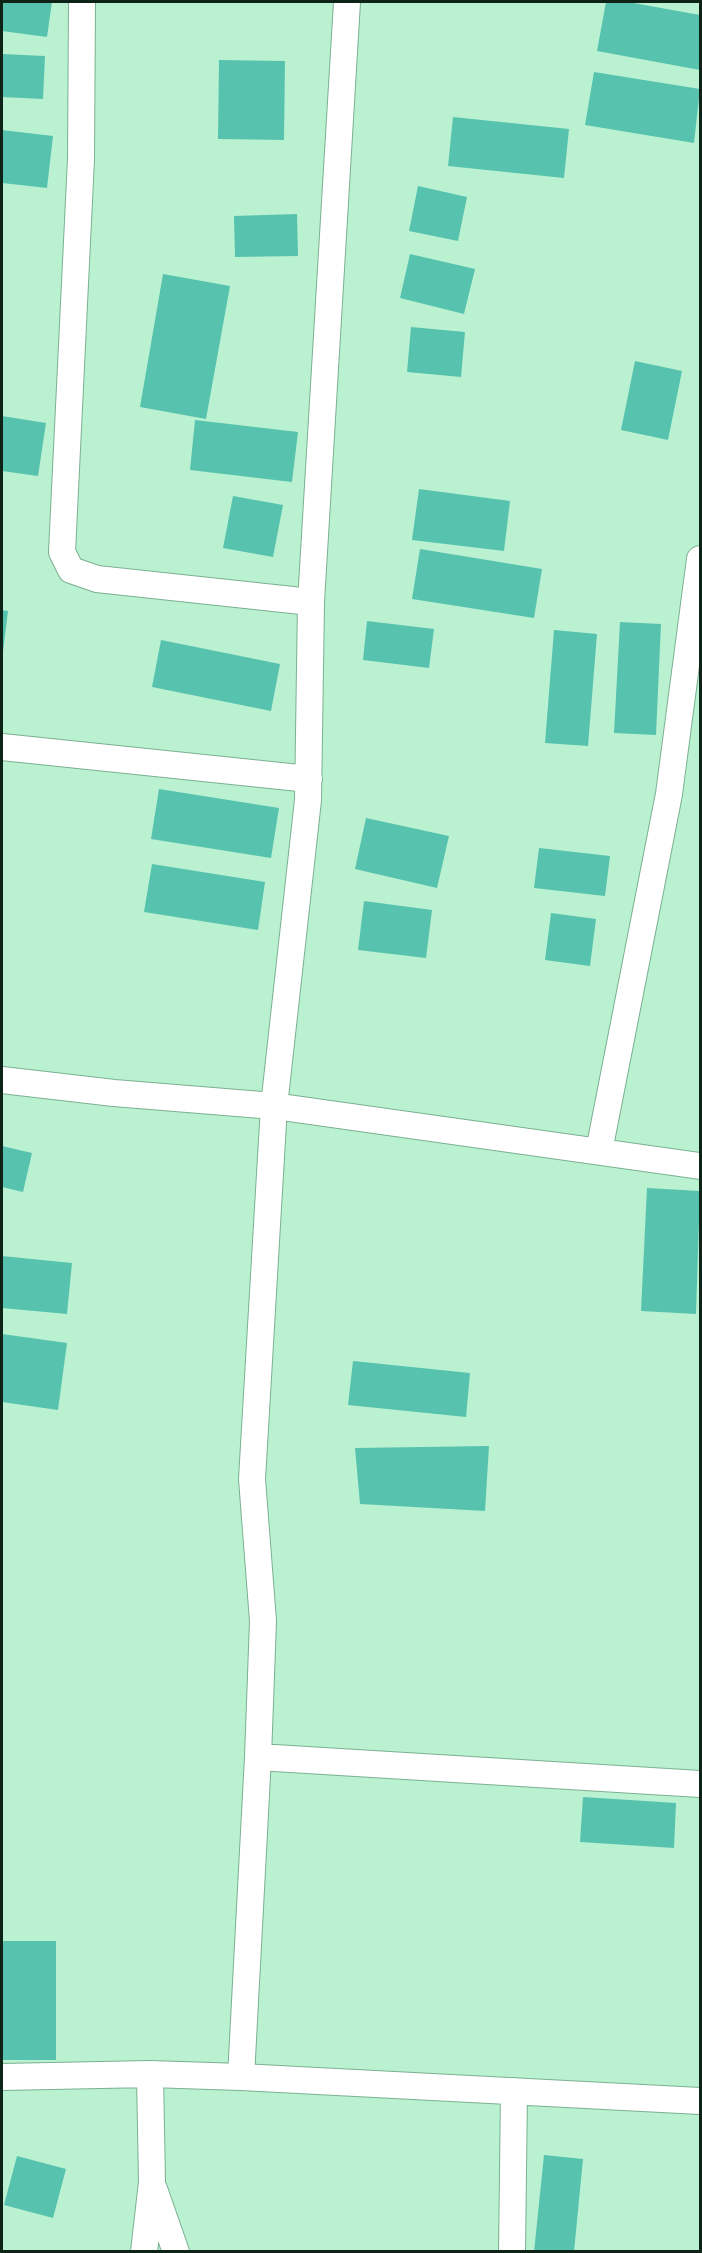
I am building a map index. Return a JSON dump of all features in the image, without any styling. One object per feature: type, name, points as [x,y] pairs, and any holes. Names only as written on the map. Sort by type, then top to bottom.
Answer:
[{"type":"street","points":[[82,2],[81,159],[62,552],[71,570],[97,579],[311,602]]},
{"type":"street","points":[[241,2077],[263,1621],[252,1479],[274,1106],[308,800],[311,602],[347,2]]},
{"type":"street","points":[[599,1151],[669,794],[700,559]]},
{"type":"street","points":[[2,747],[309,779]]},
{"type":"street","points":[[2,1080],[114,1093],[274,1106],[700,1166]]},
{"type":"street","points":[[258,1757],[700,1784]]},
{"type":"street","points":[[144,2252],[152,2182],[150,2074]]},
{"type":"street","points":[[2,2077],[150,2074],[241,2077],[700,2101]]},
{"type":"street","points":[[512,2252],[514,2091]]},
{"type":"street","points":[[152,2182],[176,2252]]},
{"type":"building","points":[[2,2],[52,2],[47,37],[2,31]]},
{"type":"building","points":[[606,2],[628,2],[700,15],[700,70],[597,51]]},
{"type":"building","points":[[2,54],[45,56],[43,99],[2,97]]},
{"type":"building","points":[[219,60],[285,61],[284,140],[218,139]]},
{"type":"building","points":[[594,72],[700,89],[694,143],[585,125]]},
{"type":"building","points":[[453,117],[569,129],[564,178],[448,166]]},
{"type":"building","points":[[2,130],[53,136],[47,188],[2,183]]},
{"type":"building","points":[[418,186],[467,197],[458,241],[409,231]]},
{"type":"building","points":[[297,214],[298,256],[235,257],[234,216]]},
{"type":"building","points":[[410,254],[475,269],[464,314],[400,298]]},
{"type":"building","points":[[163,274],[230,286],[206,419],[140,407]]},
{"type":"building","points":[[411,327],[465,332],[461,377],[407,372]]},
{"type":"building","points":[[635,361],[682,371],[668,440],[621,430]]},
{"type":"building","points":[[2,416],[46,423],[38,476],[2,471]]},
{"type":"building","points":[[195,420],[298,432],[292,482],[190,470]]},
{"type":"building","points":[[419,489],[510,501],[504,551],[412,540]]},
{"type":"building","points":[[233,496],[283,505],[273,557],[223,548]]},
{"type":"building","points":[[420,549],[542,569],[534,618],[412,599]]},
{"type":"building","points":[[2,610],[8,611],[3,652],[2,652]]},
{"type":"building","points":[[367,621],[434,629],[429,668],[363,660]]},
{"type":"building","points":[[620,622],[661,624],[656,735],[614,733]]},
{"type":"building","points":[[554,630],[597,634],[588,746],[545,743]]},
{"type":"building","points":[[161,640],[280,664],[271,711],[152,687]]},
{"type":"building","points":[[159,789],[279,808],[271,858],[151,839]]},
{"type":"building","points":[[366,818],[449,836],[437,888],[355,869]]},
{"type":"building","points":[[539,848],[610,856],[605,896],[534,888]]},
{"type":"building","points":[[152,864],[265,882],[258,930],[144,912]]},
{"type":"building","points":[[364,901],[432,910],[426,958],[358,950]]},
{"type":"building","points":[[551,913],[596,919],[590,966],[545,960]]},
{"type":"building","points":[[2,1146],[32,1153],[23,1192],[2,1187]]},
{"type":"building","points":[[647,1188],[700,1191],[696,1314],[641,1311]]},
{"type":"building","points":[[2,1256],[72,1263],[67,1314],[2,1308]]},
{"type":"building","points":[[2,1334],[67,1343],[58,1410],[2,1402]]},
{"type":"building","points":[[353,1361],[470,1373],[466,1417],[348,1405]]},
{"type":"building","points":[[489,1446],[485,1511],[360,1504],[355,1448]]},
{"type":"building","points":[[583,1797],[676,1803],[674,1848],[580,1842]]},
{"type":"building","points":[[2,1941],[56,1941],[56,2060],[2,2060]]},
{"type":"building","points":[[544,2155],[583,2159],[574,2252],[534,2252]]},
{"type":"building","points":[[17,2156],[66,2169],[53,2218],[4,2205]]}]
